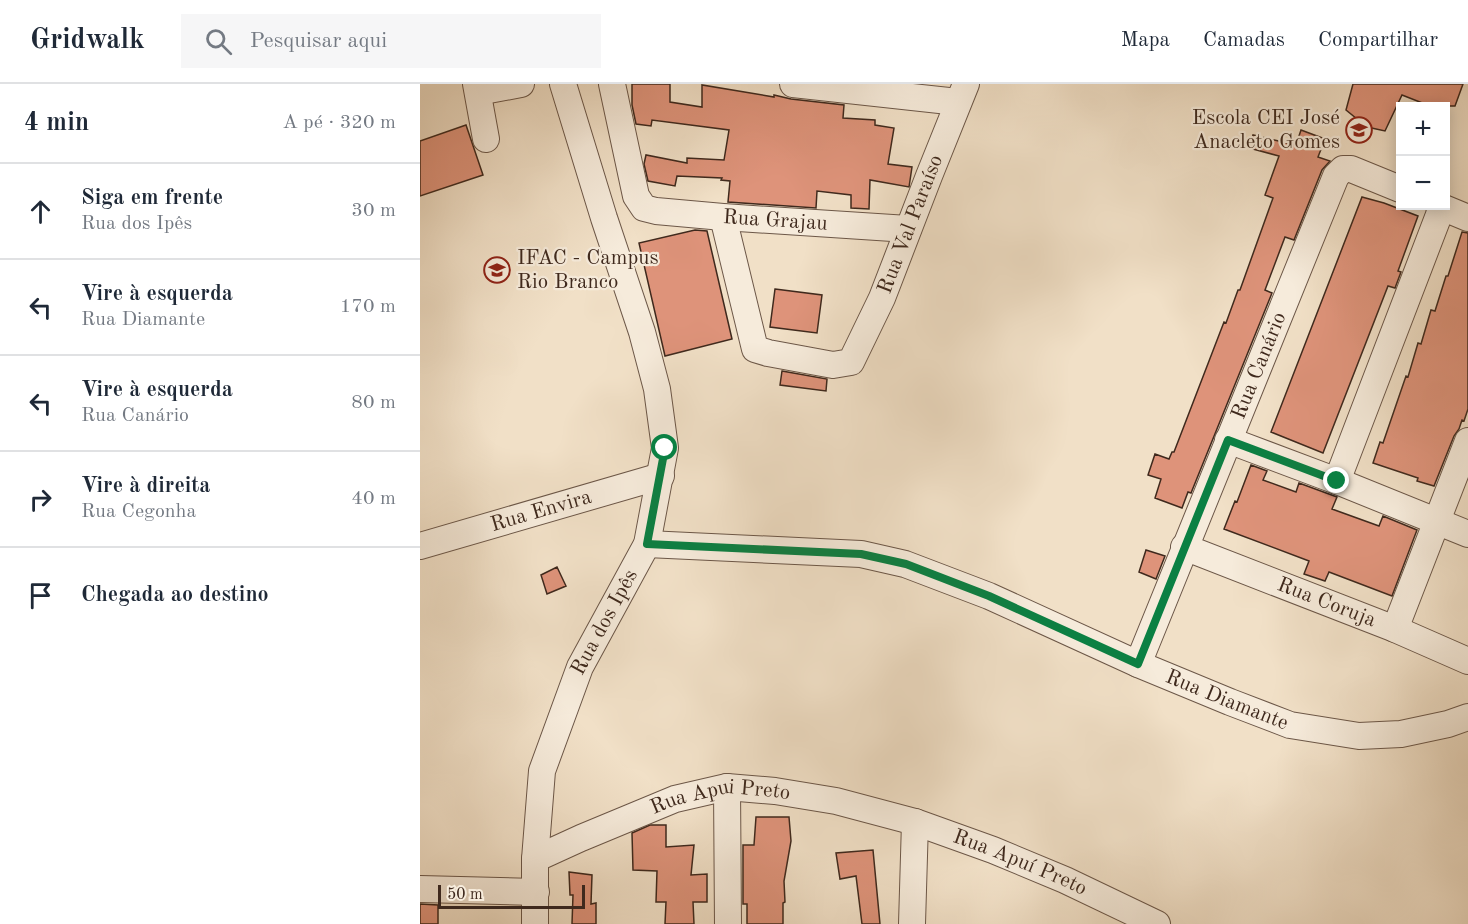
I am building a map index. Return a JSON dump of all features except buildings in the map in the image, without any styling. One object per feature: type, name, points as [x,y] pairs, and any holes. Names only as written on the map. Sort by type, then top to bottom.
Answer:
[{"type":"street","points":[[486,139],[477,88],[521,84]]},
{"type":"street","name":"Rua dos Ipês","points":[[535,924],[535,859],[542,771],[580,667],[647,544],[665,448],[657,389],[642,332],[562,84]]},
{"type":"street","name":"Rua Grajau","points":[[612,84],[636,196],[644,208],[723,217],[908,229]]},
{"type":"street","points":[[793,84],[962,93]]},
{"type":"street","name":"Rua Val Paraíso","points":[[723,217],[755,349],[768,354],[833,365],[851,362],[882,298],[962,93]]},
{"type":"street","name":"Rua Canário","points":[[1138,664],[1336,176],[1343,169],[1351,169],[1396,187]]},
{"type":"street","points":[[1337,481],[1439,210]]},
{"type":"street","points":[[1450,210],[1468,218]]},
{"type":"street","points":[[1228,440],[1468,534]]},
{"type":"street","points":[[1395,629],[1467,445]]},
{"type":"street","name":"Rua Envira","points":[[420,546],[660,476]]},
{"type":"street","name":"Rua Diamante","points":[[647,544],[861,554],[906,564],[989,596],[1138,664],[1290,724],[1359,736],[1401,734],[1448,724],[1468,717]]},
{"type":"street","name":"Rua Coruja","points":[[1184,547],[1395,629],[1468,661]]},
{"type":"street","points":[[727,787],[728,924]]},
{"type":"street","name":"Rua Apui Preto","points":[[535,859],[675,799],[727,787],[775,791],[836,801],[915,822]]},
{"type":"street","points":[[912,924],[915,822]]},
{"type":"street","name":"Rua Apuí Preto","points":[[915,822],[993,850],[1065,880],[1157,924]]},
{"type":"street","points":[[420,889],[536,892]]},
{"type":"place","name":"Escola CEI José Anacleto Gomes","points":[[1359,130]]},
{"type":"place","name":"IFAC - Campus Rio Branco","points":[[497,270]]},
{"type":"route","points":[[665,448],[647,544],[861,554],[906,564],[989,596],[1138,664],[1228,440],[1337,481]]}]
